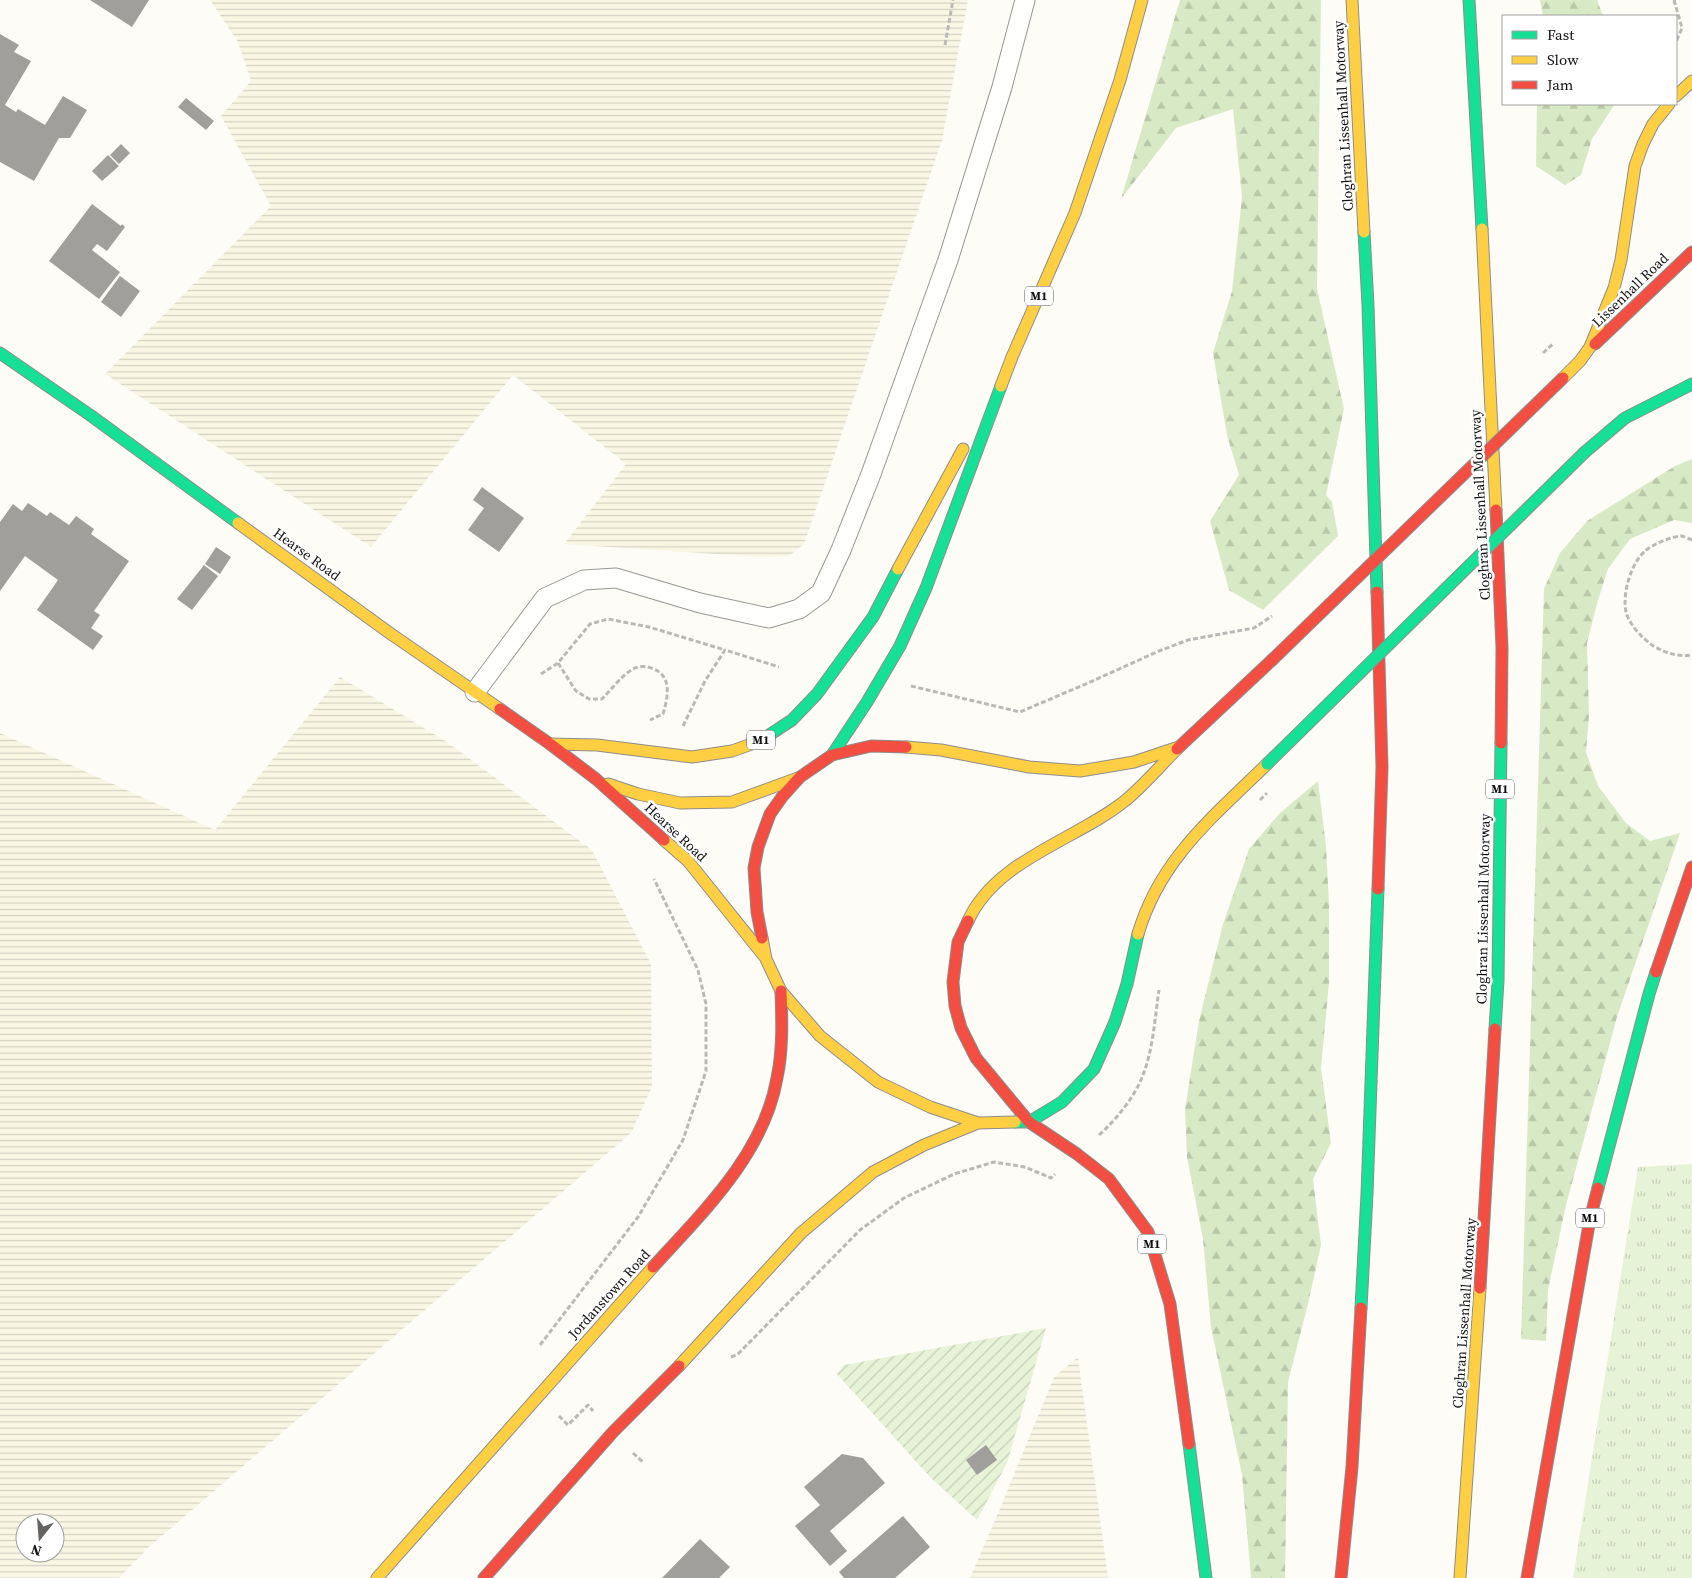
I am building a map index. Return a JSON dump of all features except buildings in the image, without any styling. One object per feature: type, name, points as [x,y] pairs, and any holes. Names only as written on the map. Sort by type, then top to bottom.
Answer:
[{"type":"main road","name":"M1","points":[[832,755],[867,702],[900,646],[926,588],[1012,357],[1075,213],[1120,80],[1142,0]]},
{"type":"main road","name":"Cloghran Lissenhall Motorway","points":[[1341,1578],[1352,1467],[1366,1204],[1382,767],[1368,305],[1352,0]]},
{"type":"main road","name":"Cloghran Lissenhall Motorway","points":[[1460,1578],[1483,1253],[1498,981],[1502,648],[1469,0]]},
{"type":"main road","points":[[1677,95],[1692,82]]},
{"type":"main road","points":[[1588,350],[1616,283],[1626,227],[1630,185],[1639,151],[1648,129],[1667,105]]},
{"type":"main road","name":"Lissenhall Road","points":[[1178,748],[1272,660],[1562,378],[1588,350],[1692,252]]},
{"type":"main road","name":"Hearse Road","points":[[0,353],[90,415],[383,628],[550,744],[596,779],[688,861],[766,959]]},
{"type":"main road","name":"M1","points":[[550,744],[596,745],[692,758],[732,751],[759,741],[792,720],[817,694],[873,617],[1012,357]]},
{"type":"main road","points":[[1178,748],[1134,762],[1080,771],[1029,767],[941,750],[905,747],[872,746],[832,755],[800,777],[782,797],[770,814],[758,847],[754,868],[757,912],[766,959],[781,991],[820,1036],[878,1082],[930,1107],[978,1123],[1030,1122],[1062,1102],[1094,1070],[1115,1022],[1127,984],[1133,952],[1145,911],[1167,870],[1193,836],[1586,452],[1625,418],[1692,384]]},
{"type":"main road","name":"M1","points":[[1178,748],[1126,800],[1095,822],[1028,858],[994,885],[973,909],[958,942],[953,982],[955,1006],[961,1028],[976,1058],[1030,1122],[1077,1154],[1109,1179],[1148,1232],[1170,1304],[1206,1578]]},
{"type":"main road","name":"Hearse Road","points":[[596,779],[638,794],[680,803],[732,802],[800,777]]},
{"type":"main road","name":"M1","points":[[1527,1578],[1590,1219],[1649,994],[1692,867]]},
{"type":"main road","name":"Jordanstown Road","points":[[377,1578],[544,1388],[693,1223],[741,1165],[760,1130],[775,1090],[781,1064],[783,1039],[781,991]]},
{"type":"main road","points":[[484,1578],[614,1432],[693,1352],[800,1233],[873,1172],[924,1145],[978,1123]]},
{"type":"lane","points":[[475,692],[545,598],[584,580],[616,578],[700,603],[769,618],[799,609],[821,593],[841,550],[871,474],[948,260],[1002,87],[1024,0]]},
{"type":"path","points":[[945,45],[953,0]]},
{"type":"path","points":[[1674,0],[1682,28],[1677,40]]},
{"type":"path","points":[[1692,540],[1682,536],[1662,542],[1645,551],[1635,566],[1625,592],[1626,612],[1634,627],[1645,640],[1662,651],[1681,656],[1692,655]]},
{"type":"path","points":[[910,686],[1020,712],[1159,651],[1188,640],[1254,628],[1275,613]]},
{"type":"path","points":[[541,674],[558,663],[590,624],[608,619],[649,627],[780,667]]},
{"type":"path","points":[[682,728],[705,681],[726,650]]},
{"type":"path","points":[[558,663],[576,691],[590,699],[602,699],[624,675],[635,668],[647,667],[657,670],[665,678],[668,687],[668,698],[663,714],[649,720]]},
{"type":"path","points":[[535,1350],[638,1217],[683,1140],[706,1071],[706,1004],[698,970],[654,879]]},
{"type":"path","points":[[556,1414],[568,1425],[588,1405],[597,1415]]},
{"type":"path","points":[[629,1448],[644,1463]]},
{"type":"shaded area","points":[[210,0],[968,0],[942,140],[804,544],[789,556],[760,557],[564,544],[626,464],[513,375],[371,547],[105,374],[271,206],[221,116],[251,81],[238,42]]},
{"type":"shaded area","points":[[340,677],[447,742],[592,850],[651,964],[652,1087],[631,1133],[149,1547],[119,1578],[0,1578],[0,733],[215,830]]},
{"type":"shaded area","points":[[1078,1357],[1108,1578],[970,1578],[1054,1377]]},
{"type":"green space","points":[[1180,0],[1321,0],[1317,289],[1344,409],[1326,495],[1332,502],[1338,536],[1263,610],[1229,590],[1210,521],[1239,475],[1227,435],[1213,353],[1232,291],[1242,197],[1233,109],[1176,128],[1121,199]]},
{"type":"green space","points":[[1540,0],[1597,0],[1603,15],[1543,15]]},
{"type":"green space","points":[[1537,105],[1614,105],[1592,139],[1581,175],[1565,185],[1536,166]]},
{"type":"green space","points":[[1692,459],[1692,523],[1674,520],[1630,539],[1608,569],[1587,643],[1589,716],[1586,752],[1598,786],[1626,823],[1650,841],[1680,833],[1617,1017],[1566,1205],[1548,1290],[1546,1341],[1521,1339],[1544,589],[1560,553],[1587,521],[1675,466]]},
{"type":"green space","points":[[1318,781],[1326,846],[1329,903],[1329,983],[1321,1068],[1331,1143],[1313,1179],[1321,1245],[1288,1382],[1285,1578],[1251,1578],[1242,1475],[1211,1327],[1203,1239],[1187,1157],[1185,1109],[1199,1021],[1223,924],[1249,849],[1280,813]]},
{"type":"green space","points":[[1692,1164],[1692,1578],[1573,1578],[1638,1167]]},
{"type":"green space","points":[[1046,1328],[1007,1463],[977,1520],[930,1477],[837,1374],[844,1365]]},
{"type":"traffic: fast","points":[[1469,0],[1482,229]]},
{"type":"traffic: fast","points":[[1364,232],[1377,592]]},
{"type":"traffic: fast","points":[[0,353],[90,415],[238,523]]},
{"type":"traffic: fast","points":[[1585,452],[1625,418],[1692,384]]},
{"type":"traffic: fast","points":[[832,755],[867,702],[900,646],[926,588],[1001,386]]},
{"type":"traffic: fast","points":[[1267,764],[1585,452]]},
{"type":"traffic: fast","points":[[760,741],[792,720],[817,694],[873,617],[898,569]]},
{"type":"traffic: fast","points":[[1495,1029],[1498,981],[1501,743]]},
{"type":"traffic: fast","points":[[1361,1308],[1378,889]]},
{"type":"traffic: fast","points":[[1015,1122],[1029,1122],[1062,1102],[1094,1069],[1115,1022],[1127,984],[1138,934]]},
{"type":"traffic: fast","points":[[1598,1188],[1656,972]]},
{"type":"traffic: fast","points":[[1189,1444],[1206,1578]]},
{"type":"traffic: slow","points":[[1001,386],[1075,213],[1120,80],[1142,0]]},
{"type":"traffic: slow","points":[[1352,0],[1364,232]]},
{"type":"traffic: slow","points":[[1677,95],[1692,81]]},
{"type":"traffic: slow","points":[[1563,378],[1580,361],[1590,347],[1614,288],[1621,260],[1635,166],[1653,124],[1668,105]]},
{"type":"traffic: slow","points":[[1482,229],[1496,510]]},
{"type":"traffic: slow","points":[[898,569],[963,449]]},
{"type":"traffic: slow","points":[[238,523],[391,634],[500,709]]},
{"type":"traffic: slow","points":[[550,744],[597,745],[692,757],[732,751],[760,741]]},
{"type":"traffic: slow","points":[[906,747],[941,750],[1029,767],[1080,771],[1134,762],[1179,747]]},
{"type":"traffic: slow","points":[[968,921],[981,900],[1017,866],[1085,827],[1126,800],[1177,749]]},
{"type":"traffic: slow","points":[[1138,934],[1148,907],[1174,861],[1208,821],[1267,764]]},
{"type":"traffic: slow","points":[[608,784],[638,794],[680,803],[732,802],[798,778]]},
{"type":"traffic: slow","points":[[664,840],[688,861],[764,956]]},
{"type":"traffic: slow","points":[[762,938],[766,959],[781,991],[820,1036],[878,1082],[930,1107],[978,1123],[1015,1122]]},
{"type":"traffic: slow","points":[[679,1366],[801,1233],[873,1172],[924,1145],[978,1123]]},
{"type":"traffic: slow","points":[[377,1578],[653,1267]]},
{"type":"traffic: slow","points":[[1460,1578],[1480,1288]]},
{"type":"traffic: jam","points":[[1595,344],[1692,252]]},
{"type":"traffic: jam","points":[[1272,660],[1563,378]]},
{"type":"traffic: jam","points":[[1496,510],[1502,648],[1501,743]]},
{"type":"traffic: jam","points":[[1377,592],[1382,767],[1378,889]]},
{"type":"traffic: jam","points":[[1177,749],[1272,660]]},
{"type":"traffic: jam","points":[[500,709],[596,779],[664,840]]},
{"type":"traffic: jam","points":[[762,938],[757,912],[754,868],[758,847],[770,814],[782,797],[800,777],[832,755],[871,746],[906,747]]},
{"type":"traffic: jam","points":[[1656,972],[1692,867]]},
{"type":"traffic: jam","points":[[968,921],[958,942],[953,982],[955,1006],[961,1028],[976,1058],[1029,1122]]},
{"type":"traffic: jam","points":[[653,1267],[711,1203],[745,1157],[759,1132],[770,1106],[779,1067],[782,1035],[781,991]]},
{"type":"traffic: jam","points":[[1480,1288],[1495,1029]]},
{"type":"traffic: jam","points":[[1029,1122],[1077,1154],[1109,1179],[1148,1232],[1170,1304],[1189,1444]]},
{"type":"traffic: jam","points":[[1527,1578],[1590,1219],[1598,1188]]},
{"type":"traffic: jam","points":[[1341,1578],[1352,1467],[1361,1308]]},
{"type":"traffic: jam","points":[[484,1578],[613,1432],[679,1366]]}]
